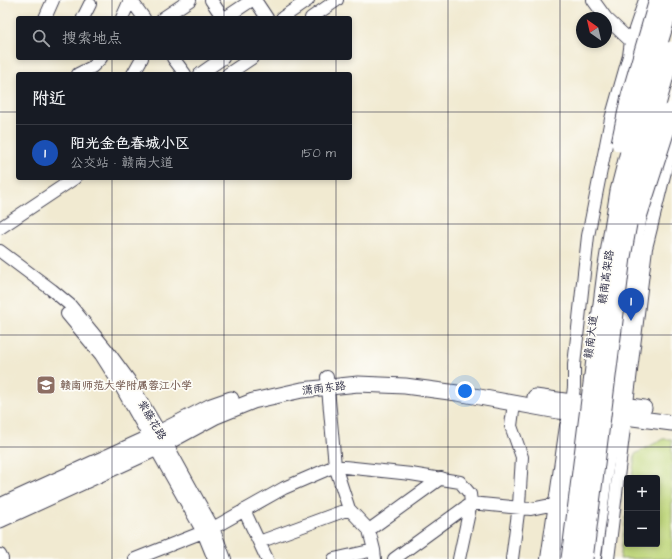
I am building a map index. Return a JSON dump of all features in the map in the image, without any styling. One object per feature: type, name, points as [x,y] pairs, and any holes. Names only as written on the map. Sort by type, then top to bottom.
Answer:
[{"type":"highway","points":[[613,272],[610,188],[630,96],[658,0]]},
{"type":"highway","name":"赣南高架路","points":[[584,559],[613,272],[619,192],[645,89],[672,0]]},
{"type":"highway","name":"赣南高架路","points":[[570,559],[613,272],[672,50]]},
{"type":"highway","points":[[613,272],[656,165],[672,111]]},
{"type":"main road","name":"赣南大道","points":[[558,559],[576,407],[602,242],[627,122],[663,0]]},
{"type":"main road","points":[[593,559],[606,465],[621,411],[620,391],[635,242],[644,184],[672,79]]},
{"type":"main road","name":"潇雨东路","points":[[328,382],[356,374],[405,376],[516,394],[576,407]]},
{"type":"main road","name":"潇雨东路","points":[[0,520],[159,440],[211,406],[250,392],[299,381],[405,386],[514,403],[621,411],[672,412]]},
{"type":"main road","name":"潇雨东路","points":[[621,411],[672,423]]},
{"type":"main road","name":"潇雨东路","points":[[0,506],[159,440]]},
{"type":"street","points":[[46,16],[53,0]]},
{"type":"street","points":[[123,16],[131,0],[143,16]]},
{"type":"street","points":[[166,16],[190,0]]},
{"type":"street","points":[[211,0],[223,16]]},
{"type":"street","points":[[227,16],[252,0]]},
{"type":"street","points":[[256,0],[266,16]]},
{"type":"street","points":[[285,16],[308,0]]},
{"type":"street","points":[[314,16],[337,0]]},
{"type":"street","points":[[593,0],[602,12]]},
{"type":"street","points":[[547,559],[566,426],[576,407],[574,365],[588,236],[611,119],[629,56],[631,41],[645,0]]},
{"type":"street","points":[[85,16],[90,4]]},
{"type":"street","points":[[612,24],[646,55]]},
{"type":"street","points":[[82,72],[92,67],[99,60]]},
{"type":"street","points":[[134,72],[141,60]]},
{"type":"street","points":[[174,60],[184,72]]},
{"type":"street","points":[[203,72],[220,60]]},
{"type":"street","points":[[231,72],[249,60]]},
{"type":"street","points":[[608,559],[621,411],[646,248],[672,143]]},
{"type":"street","points":[[0,228],[71,180]]},
{"type":"street","name":"紫藤花路","points":[[0,251],[70,305],[107,350],[128,380],[224,559]]},
{"type":"street","name":"紫藤花路","points":[[0,259],[65,311],[101,355],[159,440]]},
{"type":"street","points":[[328,382],[335,466],[350,509],[369,530],[375,554],[334,559]]},
{"type":"street","points":[[512,559],[519,509],[522,457],[511,426],[514,403]]},
{"type":"street","points":[[135,559],[156,556],[208,530],[284,488],[335,466],[411,474],[460,482],[470,494],[471,503],[459,559]]},
{"type":"street","points":[[369,530],[441,478]]},
{"type":"street","points":[[394,559],[471,503],[519,509],[531,509],[556,504]]},
{"type":"street","points":[[260,542],[350,509]]},
{"type":"street","points":[[244,510],[267,559]]},
{"type":"street","name":"紫藤花路","points":[[208,530],[214,559]]},
{"type":"street","points":[[0,555],[2,559]]},
{"type":"green space","points":[[663,439],[672,439],[672,559],[620,559],[624,532],[624,547],[660,547],[660,475],[632,475],[635,454]]},
{"type":"place","name":"阳光金色春城小区","points":[[631,321]]},
{"type":"place","name":"赣南师范大学附属蓉江小学","points":[[46,385]]}]
